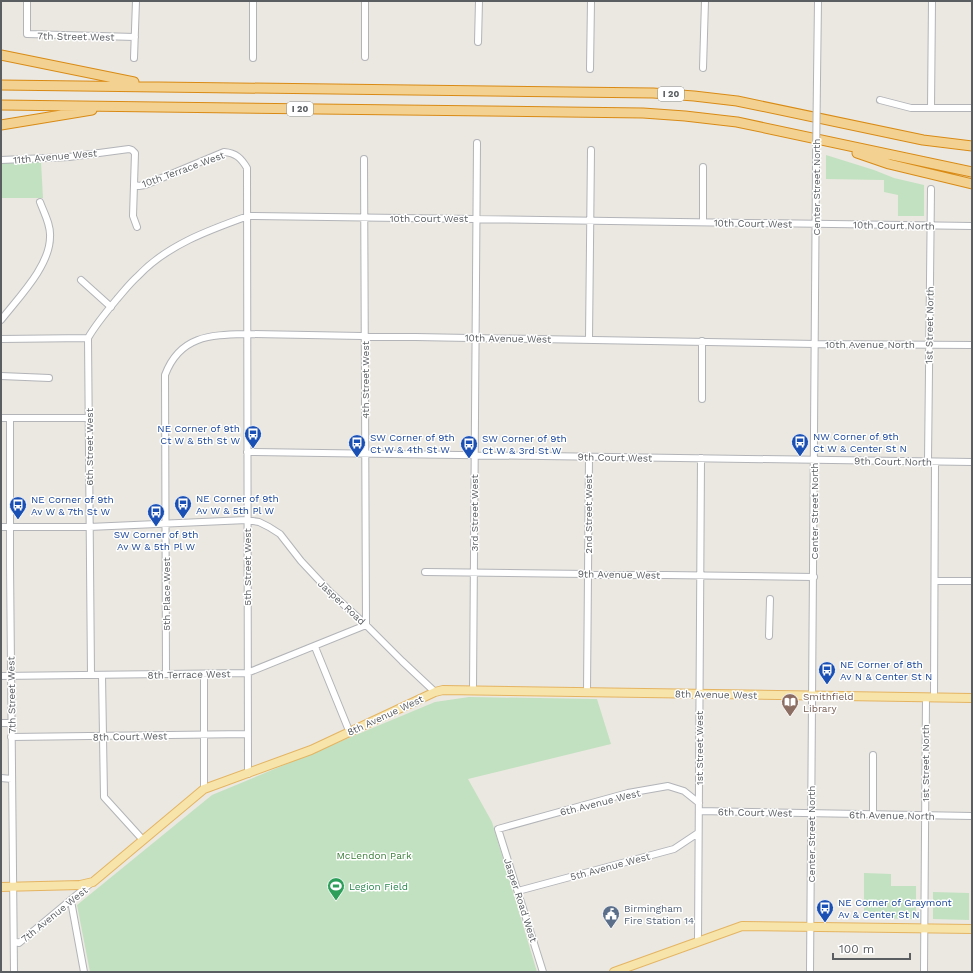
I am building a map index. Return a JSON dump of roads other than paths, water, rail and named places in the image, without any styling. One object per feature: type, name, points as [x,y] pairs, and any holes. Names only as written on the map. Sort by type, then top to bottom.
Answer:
[{"type":"highway","points":[[1,55],[129,81],[176,87]]},
{"type":"highway","name":"I 20","points":[[1,85],[653,93],[737,101],[923,140],[972,146]]},
{"type":"highway","name":"I 20","points":[[1,105],[643,113],[737,122],[972,172]]},
{"type":"highway","points":[[1,125],[114,106]]},
{"type":"highway","points":[[832,143],[889,164],[972,184]]},
{"type":"main road","name":"8th Avenue West","points":[[93,882],[204,790],[311,750],[435,692],[443,690],[972,698]]},
{"type":"main road","points":[[1,887],[80,884],[93,882]]},
{"type":"main road","points":[[614,972],[742,926],[972,929]]},
{"type":"street","name":"7th Street West","points":[[27,1],[27,34],[135,37]]},
{"type":"street","points":[[134,58],[136,1]]},
{"type":"street","points":[[253,1],[253,58]]},
{"type":"street","points":[[365,1],[365,57]]},
{"type":"street","points":[[478,42],[479,1]]},
{"type":"street","points":[[590,69],[591,1]]},
{"type":"street","points":[[703,68],[705,1]]},
{"type":"street","name":"Center Street North","points":[[810,972],[818,1]]},
{"type":"street","points":[[931,108],[932,1]]},
{"type":"street","points":[[880,100],[904,107],[972,108]]},
{"type":"street","name":"3rd Street West","points":[[473,690],[476,143]]},
{"type":"street","name":"11th Avenue West","points":[[1,160],[69,156],[129,149],[135,153],[135,185]]},
{"type":"street","points":[[590,339],[591,150]]},
{"type":"street","name":"10th Terrace West","points":[[135,185],[139,186],[145,184],[224,152],[230,152],[241,158],[247,168],[248,216]]},
{"type":"street","name":"4th Street West","points":[[364,159],[366,625]]},
{"type":"street","points":[[703,167],[703,222]]},
{"type":"street","points":[[135,185],[133,216],[137,227]]},
{"type":"street","name":"1st Street North","points":[[928,462],[930,189]]},
{"type":"street","points":[[1,320],[40,269],[49,250],[49,227],[40,202]]},
{"type":"street","name":"10th Court West","points":[[88,338],[92,330],[138,275],[156,260],[176,247],[210,230],[248,216],[816,224]]},
{"type":"street","name":"5th Street West","points":[[248,216],[248,774]]},
{"type":"street","name":"10th Court North","points":[[816,224],[972,226]]},
{"type":"street","points":[[81,280],[111,307]]},
{"type":"street","name":"10th Avenue West","points":[[202,338],[215,335],[247,334],[815,344]]},
{"type":"street","points":[[1,339],[88,338]]},
{"type":"street","name":"6th Street West","points":[[88,338],[91,675]]},
{"type":"street","name":"5th Place West","points":[[166,674],[165,375],[168,366],[182,348],[202,338]]},
{"type":"street","points":[[702,341],[702,399]]},
{"type":"street","name":"10th Avenue North","points":[[815,344],[972,345]]},
{"type":"street","points":[[1,376],[49,378]]},
{"type":"street","points":[[1,418],[89,418]]},
{"type":"street","name":"7th Street West","points":[[10,418],[11,723],[14,972]]},
{"type":"street","name":"9th Court West","points":[[247,452],[814,460]]},
{"type":"street","name":"2nd Street West","points":[[587,692],[589,457]]},
{"type":"street","name":"1st Street West","points":[[698,941],[701,458]]},
{"type":"street","name":"9th Court North","points":[[814,460],[972,462]]},
{"type":"street","name":"1st Street North","points":[[924,972],[925,815],[935,581],[935,462]]},
{"type":"street","points":[[1,527],[165,524],[247,520]]},
{"type":"street","name":"Jasper Road","points":[[247,520],[259,522],[280,534],[300,561],[325,587],[435,692]]},
{"type":"street","name":"9th Avenue West","points":[[425,572],[814,577]]},
{"type":"street","points":[[935,581],[972,581]]},
{"type":"street","points":[[770,599],[770,636]]},
{"type":"street","name":"8th Terrace West","points":[[1,676],[247,673],[315,647],[366,625]]},
{"type":"street","points":[[315,647],[350,733]]},
{"type":"street","points":[[204,674],[204,790]]},
{"type":"street","points":[[102,675],[104,796],[143,840]]},
{"type":"street","points":[[1,722],[11,723]]},
{"type":"street","name":"8th Court West","points":[[12,737],[248,734]]},
{"type":"street","points":[[873,755],[873,814]]},
{"type":"street","points":[[1,778],[12,779]]},
{"type":"street","name":"6th Avenue West","points":[[498,829],[628,793],[668,786],[684,791],[699,803]]},
{"type":"street","name":"6th Court West","points":[[699,811],[811,813]]},
{"type":"street","name":"6th Avenue North","points":[[811,813],[972,816]]},
{"type":"street","name":"Jasper Road West","points":[[498,829],[543,972]]},
{"type":"street","name":"5th Avenue West","points":[[518,891],[674,849],[698,833]]},
{"type":"street","name":"7th Avenue West","points":[[14,941],[19,943],[93,882]]},
{"type":"street","points":[[71,901],[84,972]]},
{"type":"place","name":"NE Corner of 9th Ct W & 5th St W","points":[[253,449]]},
{"type":"place","name":"NW Corner of 9th Ct W & Center St N","points":[[800,457]]},
{"type":"place","name":"SW Corner of 9th Ct W & 4th St W","points":[[357,458]]},
{"type":"place","name":"SW Corner of 9th Ct W & 3rd St W","points":[[469,459]]},
{"type":"place","name":"NE Corner of 9th Av W & 5th Pl W","points":[[183,519]]},
{"type":"place","name":"NE Corner of 9th Av W & 7th St W","points":[[18,520]]},
{"type":"place","name":"SW Corner of 9th Av W & 5th Pl W","points":[[156,527]]},
{"type":"place","name":"NE Corner of 8th Av N & Center St N","points":[[827,685]]},
{"type":"place","name":"Smithfield Library","points":[[790,717]]},
{"type":"place","name":"Legion Field","points":[[336,901]]},
{"type":"place","name":"NE Corner of Graymont Av & Center St N","points":[[825,923]]},
{"type":"place","name":"Birmingham Fire Station 14","points":[[611,929]]},
{"type":"park label","name":"McLendon Park","points":[[374,855]]}]
